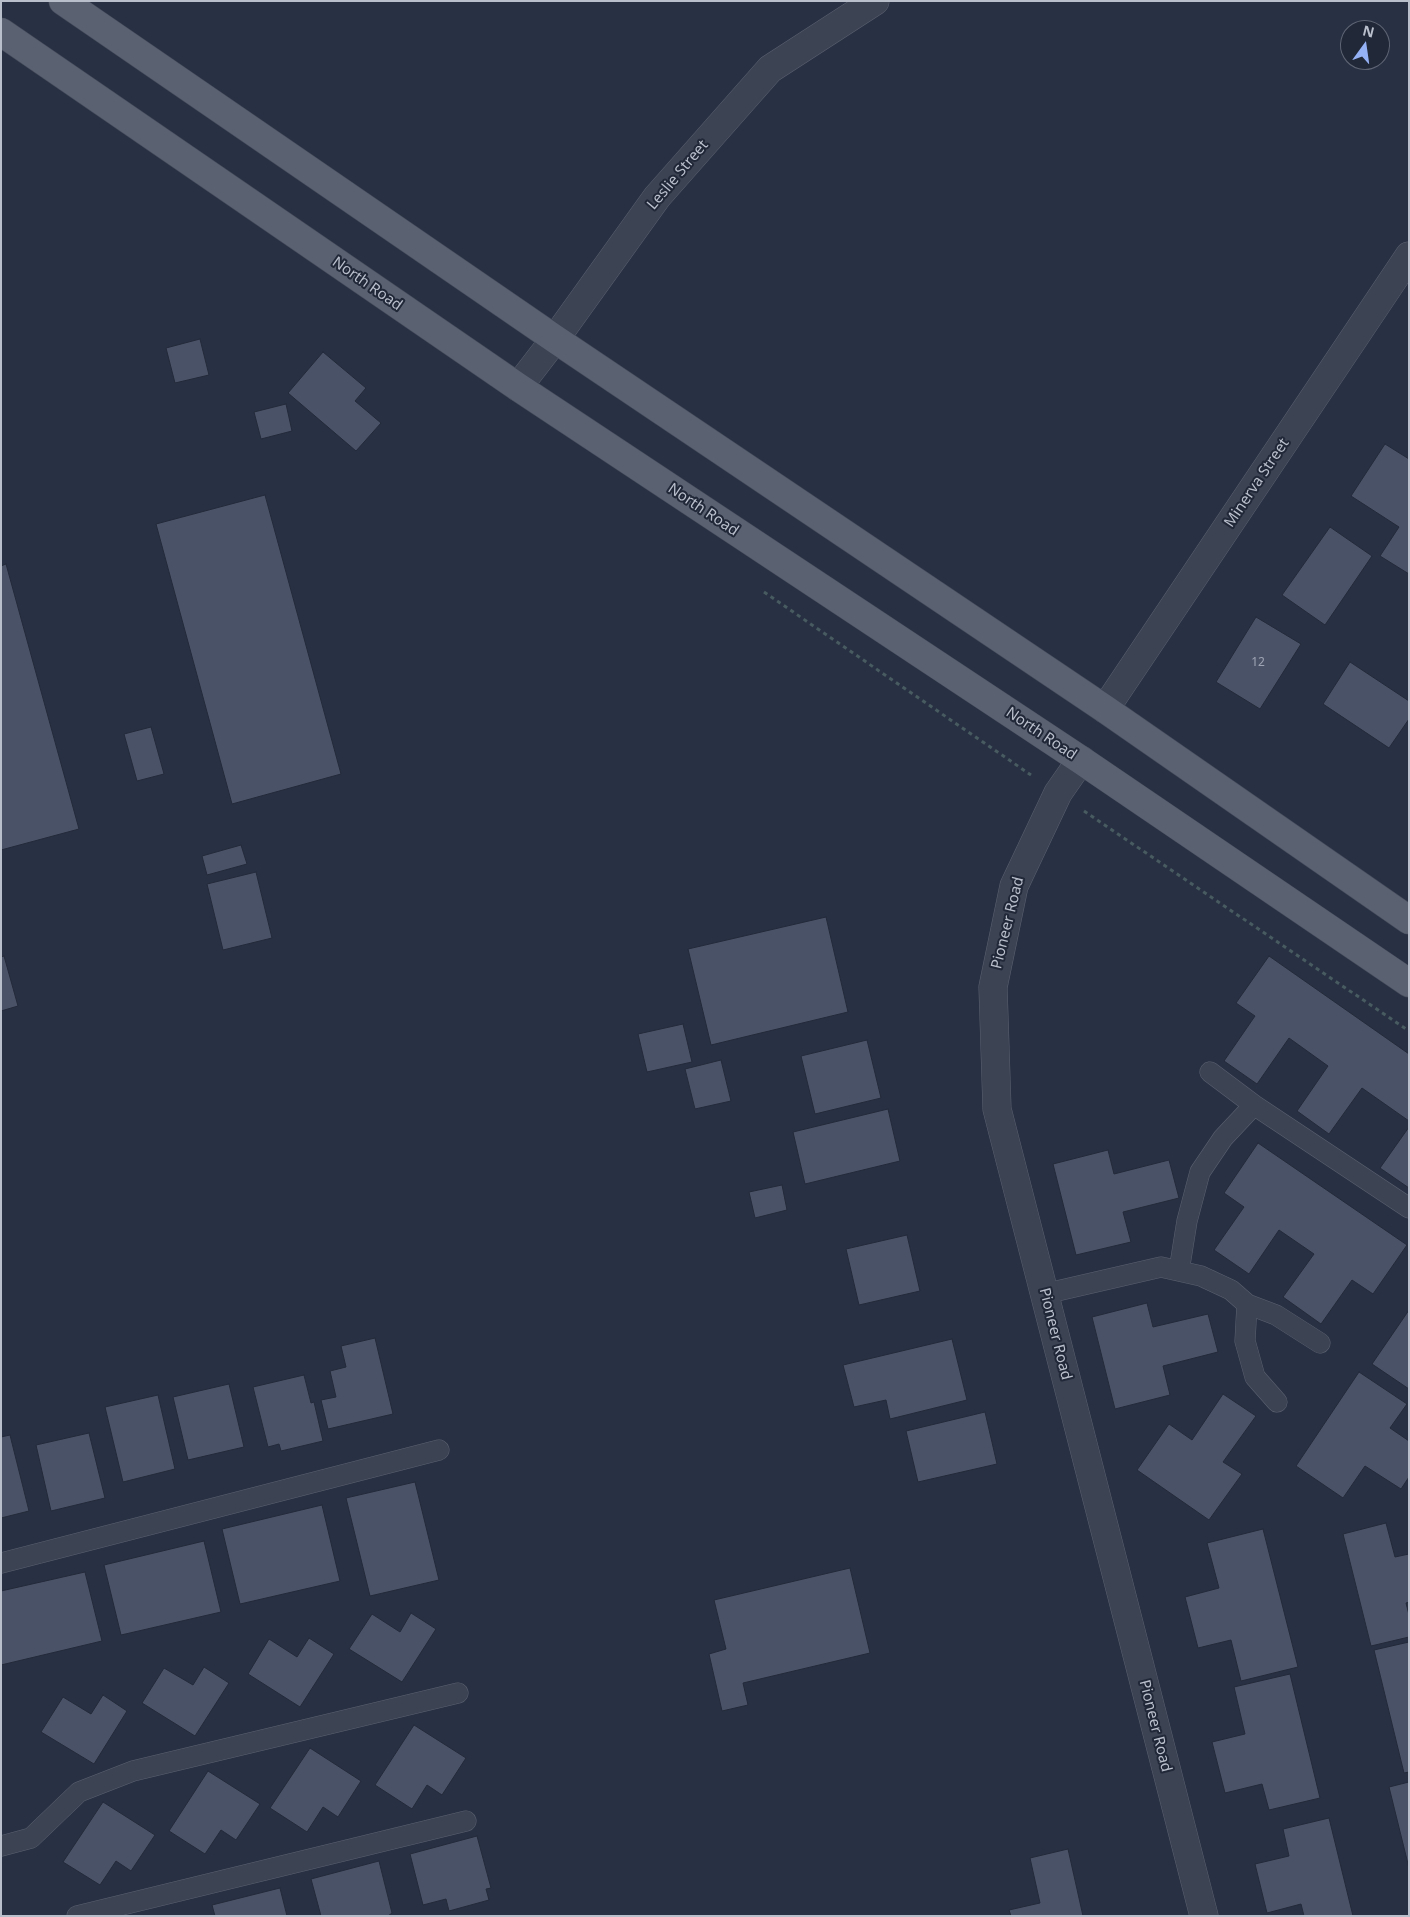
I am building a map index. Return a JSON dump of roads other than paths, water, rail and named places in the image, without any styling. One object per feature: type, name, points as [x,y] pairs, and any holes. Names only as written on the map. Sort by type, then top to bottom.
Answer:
[{"type":"main road","points":[[63,1],[555,340],[1105,710],[1409,920]]},
{"type":"main road","name":"North Road","points":[[1,32],[518,388],[1081,760],[1409,983]]},
{"type":"street","name":"Leslie Street","points":[[518,388],[555,340],[657,197],[770,69],[876,1]]},
{"type":"street","name":"Minerva Street","points":[[1105,710],[1409,256]]},
{"type":"street","name":"Pioneer Road","points":[[1081,760],[1058,793],[1014,886],[993,987],[997,1109],[1204,1916]]},
{"type":"lane","points":[[1210,1072],[1254,1105],[1409,1208]]},
{"type":"lane","points":[[1179,1271],[1187,1220],[1200,1172],[1224,1138],[1254,1105]]},
{"type":"lane","points":[[1044,1294],[1161,1267],[1201,1276],[1231,1290],[1247,1304],[1276,1315],[1320,1343]]},
{"type":"lane","points":[[1247,1304],[1245,1342],[1255,1377],[1277,1402]]},
{"type":"lane","points":[[1,1563],[438,1450]]},
{"type":"lane","points":[[1,1846],[31,1838],[79,1792],[133,1770],[458,1692]]},
{"type":"lane","points":[[77,1916],[466,1822]]}]
